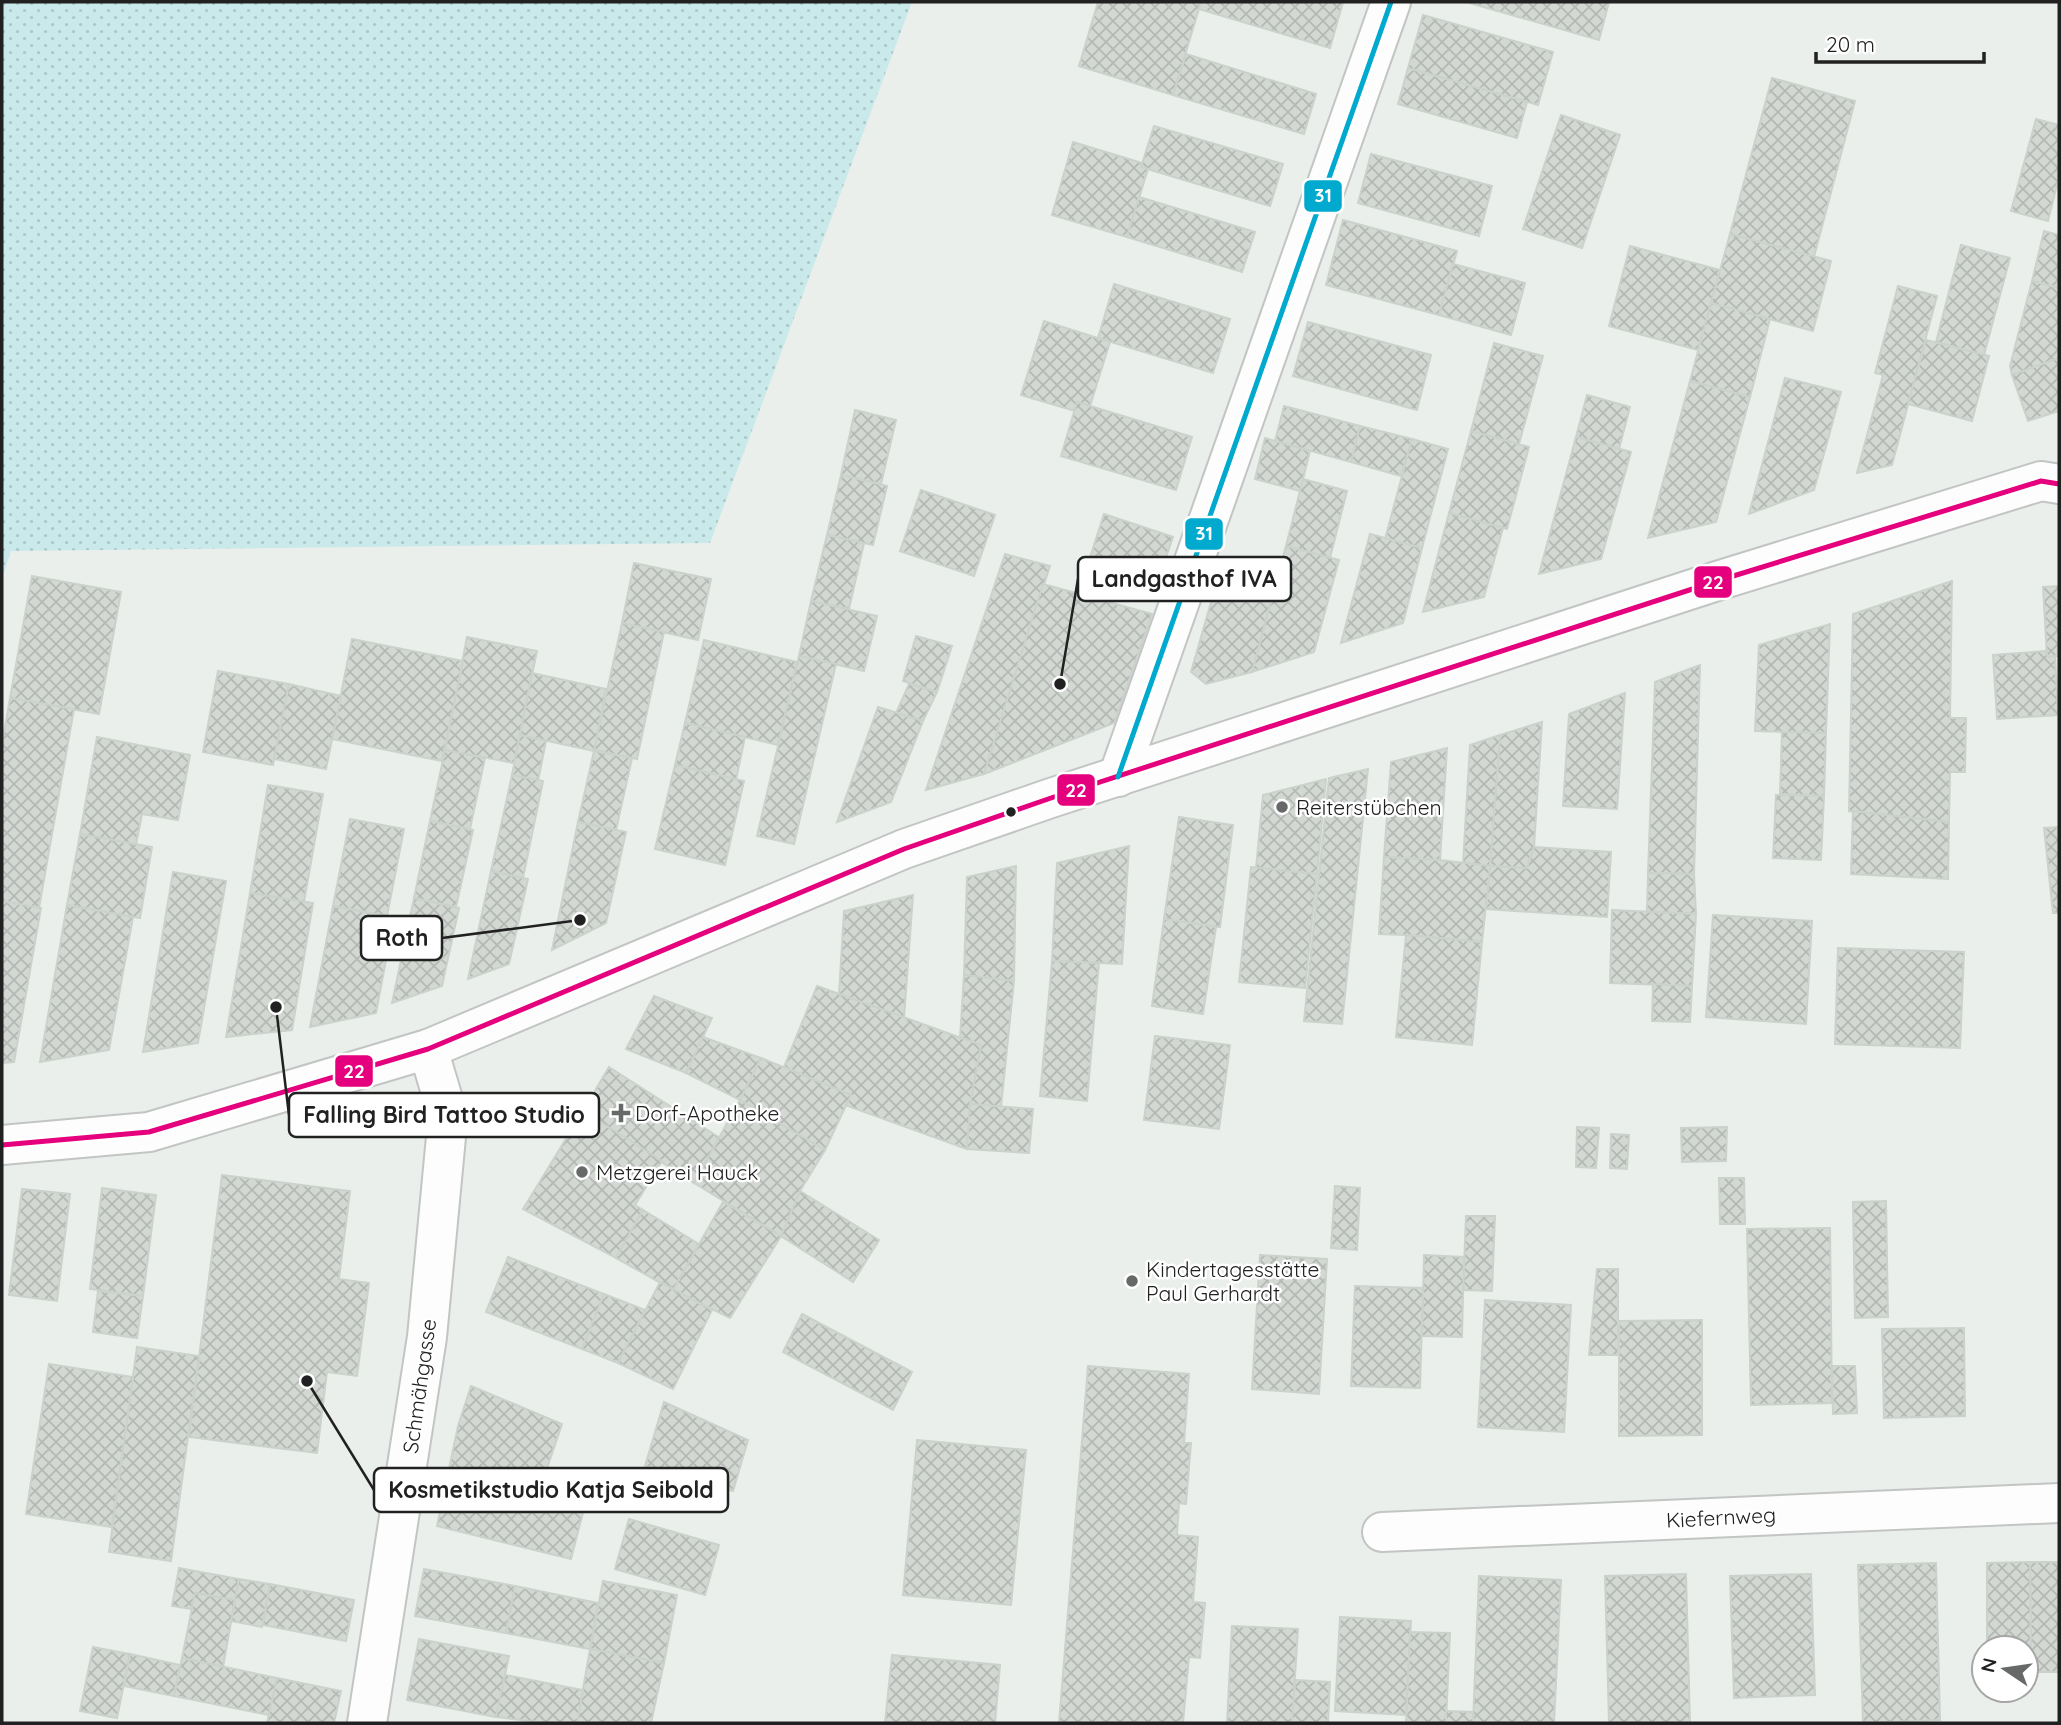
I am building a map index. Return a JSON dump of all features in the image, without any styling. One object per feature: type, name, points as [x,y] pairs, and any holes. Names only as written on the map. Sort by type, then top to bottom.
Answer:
[{"type":"street","points":[[1118,777],[1391,2]]},
{"type":"street","points":[[2,1145],[149,1132],[429,1049],[904,849],[1703,586],[2053,476]]},
{"type":"street","name":"Schmähgasse","points":[[367,1723],[427,1337],[448,1116],[429,1049]]},
{"type":"street","name":"Kiefernweg","points":[[1382,1532],[2059,1503]]},
{"type":"shaded area","points":[[2,2],[912,2],[710,543],[11,551],[2,579]]},
{"type":"building","points":[[1098,2],[1201,2],[1173,95],[1079,66]]},
{"type":"building","points":[[1201,2],[1343,2],[1330,48],[1199,9]]},
{"type":"building","points":[[1466,2],[1609,2],[1599,40]]},
{"type":"building","points":[[1423,15],[1553,52],[1538,105],[1408,68]]},
{"type":"building","points":[[1186,54],[1316,94],[1304,134],[1173,95]]},
{"type":"building","points":[[1408,68],[1527,102],[1517,138],[1398,104]]},
{"type":"building","points":[[1772,78],[1855,101],[1814,257],[1730,234]]},
{"type":"building","points":[[1561,115],[1620,135],[1582,248],[1523,229]]},
{"type":"building","points":[[2036,119],[2059,125],[2059,177],[2048,221],[2011,211]]},
{"type":"building","points":[[1154,126],[1283,164],[1270,206],[1141,167]]},
{"type":"building","points":[[1073,142],[1142,163],[1141,167],[1148,169],[1127,237],[1052,215]]},
{"type":"building","points":[[1371,154],[1492,186],[1479,236],[1358,203]]},
{"type":"building","points":[[1139,197],[1255,232],[1242,272],[1127,237]]},
{"type":"building","points":[[1343,220],[1457,251],[1439,315],[1326,285]]},
{"type":"building","points":[[2044,231],[2059,235],[2059,288],[2032,281]]},
{"type":"building","points":[[1730,234],[1831,261],[1813,331],[1711,303]]},
{"type":"building","points":[[1961,245],[2010,258],[1984,355],[1936,342]]},
{"type":"building","points":[[1630,246],[1720,270],[1698,350],[1609,326]]},
{"type":"building","points":[[1453,264],[1525,283],[1511,335],[1439,315]]},
{"type":"building","points":[[2032,281],[2059,288],[2059,358],[2012,375],[2010,366]]},
{"type":"building","points":[[1114,284],[1230,319],[1213,373],[1098,338]]},
{"type":"building","points":[[1898,286],[1937,296],[1892,465],[1857,473],[1883,375],[1875,373]]},
{"type":"building","points":[[1711,303],[1770,319],[1750,397],[1690,381]]},
{"type":"building","points":[[1044,321],[1110,342],[1090,406],[1077,402],[1075,411],[1021,395]]},
{"type":"building","points":[[1308,322],[1431,355],[1417,410],[1293,376]]},
{"type":"building","points":[[1926,340],[1989,356],[1972,421],[1908,404]]},
{"type":"building","points":[[1494,343],[1543,356],[1519,444],[1471,431]]},
{"type":"building","points":[[2059,358],[2059,411],[2028,421],[2012,375]]},
{"type":"building","points":[[1785,378],[1841,392],[1814,490],[1749,514]]},
{"type":"building","points":[[1690,381],[1750,397],[1716,522],[1648,538]]},
{"type":"building","points":[[1587,395],[1630,407],[1619,449],[1576,437]]},
{"type":"building","points":[[1077,402],[1192,437],[1176,490],[1061,456]]},
{"type":"building","points":[[1284,406],[1360,426],[1351,462],[1275,441]]},
{"type":"building","points":[[855,410],[896,420],[881,484],[841,475]]},
{"type":"building","points":[[1360,426],[1412,439],[1401,476],[1351,462]]},
{"type":"building","points":[[1471,431],[1529,447],[1507,529],[1449,513]]},
{"type":"building","points":[[1576,437],[1631,452],[1601,559],[1539,574]]},
{"type":"building","points":[[1265,438],[1310,451],[1300,491],[1255,479]]},
{"type":"building","points":[[1412,439],[1448,449],[1422,548],[1385,539]]},
{"type":"building","points":[[841,475],[887,486],[873,545],[827,535]]},
{"type":"building","points":[[1303,479],[1347,491],[1330,558],[1286,546]]},
{"type":"building","points":[[921,490],[995,515],[974,576],[900,551]]},
{"type":"building","points":[[1449,513],[1503,528],[1484,597],[1423,612]]},
{"type":"building","points":[[1104,514],[1173,537],[1153,595],[1085,573]]},
{"type":"building","points":[[1370,534],[1422,548],[1403,623],[1341,643]]},
{"type":"building","points":[[827,535],[864,543],[849,609],[811,601]]},
{"type":"building","points":[[1286,546],[1339,560],[1314,652],[1252,672]]},
{"type":"building","points":[[1005,554],[1050,566],[984,774],[926,790]]},
{"type":"building","points":[[634,563],[711,579],[698,640],[622,623]]},
{"type":"building","points":[[1220,571],[1275,585],[1252,672],[1206,684],[1191,672]]},
{"type":"building","points":[[32,576],[121,592],[99,714],[10,698]]},
{"type":"building","points":[[1952,581],[1950,718],[1966,718],[1965,772],[1950,772],[1949,822],[1849,811],[1853,614]]},
{"type":"building","points":[[1043,584],[1152,614],[1114,723],[984,774]]},
{"type":"building","points":[[2059,586],[2059,656],[2047,657],[2043,587]]},
{"type":"building","points":[[811,601],[877,616],[864,671],[799,656]]},
{"type":"building","points":[[622,623],[664,632],[637,759],[594,750]]},
{"type":"building","points":[[1830,624],[1826,733],[1755,731],[1759,645]]},
{"type":"building","points":[[916,636],[952,646],[937,692],[903,681]]},
{"type":"building","points":[[467,637],[537,651],[514,763],[445,750]]},
{"type":"building","points":[[352,639],[463,661],[442,761],[332,739]]},
{"type":"building","points":[[704,640],[797,662],[778,745],[685,723]]},
{"type":"building","points":[[2046,651],[2047,657],[2055,656],[2058,715],[1997,719],[1993,655]]},
{"type":"building","points":[[799,656],[836,664],[794,844],[757,836]]},
{"type":"building","points":[[1700,665],[1694,874],[1648,873],[1655,682]]},
{"type":"building","points":[[218,671],[289,684],[273,765],[203,752]]},
{"type":"building","points":[[532,673],[606,689],[594,751],[520,735]]},
{"type":"building","points":[[289,684],[341,696],[326,769],[274,759]]},
{"type":"building","points":[[909,684],[937,692],[923,721],[896,713]]},
{"type":"building","points":[[1625,693],[1617,809],[1563,806],[1569,714]]},
{"type":"building","points":[[10,698],[74,709],[39,908],[2,901],[2,745]]},
{"type":"building","points":[[878,707],[923,721],[891,802],[837,822]]},
{"type":"building","points":[[1542,722],[1534,847],[1527,868],[1490,866],[1500,735]]},
{"type":"building","points":[[685,723],[745,737],[736,780],[675,765]]},
{"type":"building","points":[[1782,732],[1826,733],[1824,796],[1780,794]]},
{"type":"building","points":[[520,735],[546,741],[538,781],[512,775]]},
{"type":"building","points":[[1500,735],[1490,866],[1463,863],[1470,745]]},
{"type":"building","points":[[97,737],[190,755],[178,820],[142,814],[136,845],[80,834]]},
{"type":"building","points":[[1447,748],[1440,860],[1384,857],[1391,762]]},
{"type":"building","points":[[445,750],[485,758],[470,829],[430,821]]},
{"type":"building","points":[[594,751],[632,758],[616,830],[578,822]]},
{"type":"building","points":[[675,765],[744,781],[725,865],[655,849]]},
{"type":"building","points":[[1368,769],[1342,1024],[1304,1021],[1329,778]]},
{"type":"building","points":[[512,775],[543,781],[523,878],[491,871]]},
{"type":"building","points":[[1326,779],[1317,874],[1256,868],[1263,795]]},
{"type":"building","points":[[268,785],[323,794],[304,902],[250,893]]},
{"type":"building","points":[[1776,795],[1824,796],[1821,860],[1773,858]]},
{"type":"building","points":[[1853,811],[1949,822],[1948,879],[1851,874]]},
{"type":"building","points":[[1179,817],[1233,825],[1220,927],[1164,919]]},
{"type":"building","points":[[350,819],[404,829],[387,916],[333,906]]},
{"type":"building","points":[[430,821],[473,830],[456,907],[414,898]]},
{"type":"building","points":[[578,822],[626,832],[606,923],[552,950]]},
{"type":"building","points":[[2059,827],[2059,913],[2053,913],[2044,828]]},
{"type":"building","points":[[80,834],[152,847],[140,918],[67,905]]},
{"type":"building","points":[[1129,846],[1122,964],[1052,961],[1057,863]]},
{"type":"building","points":[[1534,847],[1611,852],[1607,917],[1486,909],[1490,866],[1527,868]]},
{"type":"building","points":[[1384,857],[1490,866],[1482,942],[1379,934]]},
{"type":"building","points":[[1016,866],[1014,981],[964,975],[967,877]]},
{"type":"building","points":[[1251,867],[1317,874],[1305,988],[1239,982]]},
{"type":"building","points":[[491,871],[528,879],[509,964],[468,979]]},
{"type":"building","points":[[173,872],[226,881],[198,1043],[143,1052]]},
{"type":"building","points":[[1648,873],[1694,874],[1696,914],[1647,912]]},
{"type":"building","points":[[250,893],[313,903],[292,1030],[226,1037]]},
{"type":"building","points":[[913,895],[904,1018],[839,994],[844,911]]},
{"type":"building","points":[[414,898],[459,908],[442,986],[392,1003]]},
{"type":"building","points":[[2,901],[41,908],[14,1062],[2,1063]]},
{"type":"building","points":[[67,905],[133,917],[109,1050],[40,1062]]},
{"type":"building","points":[[333,906],[394,918],[376,1013],[310,1027]]},
{"type":"building","points":[[1612,910],[1696,914],[1692,986],[1610,983]]},
{"type":"building","points":[[1713,915],[1812,921],[1806,1024],[1706,1017]]},
{"type":"building","points":[[1164,919],[1216,927],[1203,1014],[1152,1006]]},
{"type":"building","points":[[1406,935],[1482,942],[1472,1045],[1396,1037]]},
{"type":"building","points":[[1838,948],[1964,952],[1960,1048],[1835,1044]]},
{"type":"building","points":[[1052,961],[1099,963],[1087,1101],[1040,1096]]},
{"type":"building","points":[[964,975],[1014,981],[1001,1107],[970,1104],[981,1045],[960,1038]]},
{"type":"building","points":[[1653,984],[1692,986],[1690,1022],[1652,1021]]},
{"type":"building","points":[[817,986],[981,1045],[970,1104],[967,1149],[845,1105],[851,1095],[784,1067]]},
{"type":"building","points":[[654,996],[712,1018],[686,1073],[626,1049]]},
{"type":"building","points":[[1155,1036],[1230,1045],[1219,1129],[1144,1120]]},
{"type":"building","points":[[703,1037],[761,1058],[740,1100],[686,1073]]},
{"type":"building","points":[[761,1058],[851,1095],[825,1150],[740,1100]]},
{"type":"building","points":[[609,1067],[720,1138],[694,1183],[583,1111]]},
{"type":"building","points":[[740,1100],[825,1150],[800,1191],[781,1236],[694,1183]]},
{"type":"building","points":[[970,1104],[1033,1109],[1029,1153],[967,1149]]},
{"type":"building","points":[[583,1111],[662,1161],[635,1205],[643,1210],[616,1258],[523,1209]]},
{"type":"building","points":[[1577,1127],[1599,1128],[1596,1168],[1576,1167]]},
{"type":"building","points":[[1727,1127],[1726,1161],[1682,1162],[1681,1128]]},
{"type":"building","points":[[1611,1134],[1629,1135],[1627,1169],[1610,1168]]},
{"type":"building","points":[[222,1175],[350,1191],[339,1279],[369,1283],[357,1376],[327,1372],[317,1453],[189,1437]]},
{"type":"building","points":[[1719,1178],[1744,1178],[1745,1224],[1720,1224]]},
{"type":"building","points":[[1335,1186],[1360,1188],[1357,1250],[1331,1248]]},
{"type":"building","points":[[102,1188],[156,1195],[143,1296],[90,1289]]},
{"type":"building","points":[[22,1189],[70,1194],[57,1301],[9,1295]]},
{"type":"building","points":[[800,1191],[879,1240],[853,1282],[781,1236]]},
{"type":"building","points":[[1886,1201],[1888,1317],[1855,1318],[1853,1202]]},
{"type":"building","points":[[723,1202],[781,1236],[730,1318],[673,1290]]},
{"type":"building","points":[[643,1210],[699,1244],[673,1290],[616,1258]]},
{"type":"building","points":[[1466,1216],[1495,1216],[1492,1291],[1463,1290]]},
{"type":"building","points":[[1830,1228],[1832,1403],[1751,1405],[1747,1229]]},
{"type":"building","points":[[1260,1255],[1327,1259],[1319,1394],[1252,1389]]},
{"type":"building","points":[[1424,1255],[1464,1257],[1462,1337],[1422,1336]]},
{"type":"building","points":[[508,1257],[604,1294],[582,1349],[486,1312]]},
{"type":"building","points":[[1597,1269],[1618,1269],[1618,1355],[1589,1355]]},
{"type":"building","points":[[660,1282],[712,1310],[673,1389],[618,1363]]},
{"type":"building","points":[[1355,1286],[1423,1288],[1420,1388],[1351,1386]]},
{"type":"building","points":[[98,1291],[143,1296],[137,1338],[93,1332]]},
{"type":"building","points":[[604,1294],[645,1310],[618,1363],[582,1349]]},
{"type":"building","points":[[1485,1300],[1571,1305],[1564,1432],[1478,1427]]},
{"type":"building","points":[[802,1314],[912,1372],[893,1410],[783,1352]]},
{"type":"building","points":[[1702,1320],[1702,1435],[1619,1436],[1619,1321]]},
{"type":"building","points":[[1964,1328],[1965,1416],[1884,1418],[1882,1329]]},
{"type":"building","points":[[137,1347],[199,1356],[171,1561],[109,1552]]},
{"type":"building","points":[[49,1364],[133,1377],[112,1527],[26,1514]]},
{"type":"building","points":[[1088,1366],[1189,1374],[1184,1443],[1191,1443],[1186,1504],[1179,1503],[1177,1535],[1198,1537],[1193,1602],[1205,1603],[1200,1658],[1189,1657],[1183,1723],[1059,1723]]},
{"type":"building","points":[[1832,1366],[1855,1366],[1857,1413],[1833,1414]]},
{"type":"building","points":[[471,1386],[562,1424],[543,1480],[588,1493],[571,1559],[437,1526],[458,1426]]},
{"type":"building","points":[[664,1402],[748,1440],[733,1491],[645,1466]]},
{"type":"building","points":[[917,1440],[1026,1450],[1011,1605],[903,1595]]},
{"type":"building","points":[[629,1519],[719,1545],[705,1595],[615,1569]]},
{"type":"building","points":[[2030,1562],[2059,1562],[2059,1672],[2040,1672],[2040,1634],[2031,1634]]},
{"type":"building","points":[[2030,1562],[2031,1634],[1987,1634],[1987,1563]]},
{"type":"building","points":[[1936,1563],[1940,1720],[1863,1723],[1858,1565]]},
{"type":"building","points":[[179,1568],[239,1579],[235,1600],[195,1593],[192,1609],[172,1606]]},
{"type":"building","points":[[424,1569],[515,1586],[506,1633],[415,1616]]},
{"type":"building","points":[[1686,1574],[1690,1723],[1609,1723],[1605,1576]]},
{"type":"building","points":[[1811,1574],[1815,1695],[1734,1698],[1730,1576]]},
{"type":"building","points":[[1479,1576],[1561,1580],[1554,1723],[1473,1723]]},
{"type":"building","points":[[239,1579],[270,1584],[262,1627],[231,1621]]},
{"type":"building","points":[[603,1581],[677,1595],[664,1663],[590,1649]]},
{"type":"building","points":[[270,1584],[354,1600],[346,1641],[263,1625]]},
{"type":"building","points":[[515,1586],[598,1603],[590,1649],[506,1633]]},
{"type":"building","points":[[195,1593],[235,1600],[223,1667],[182,1658]]},
{"type":"building","points":[[1340,1617],[1411,1621],[1406,1715],[1335,1711]]},
{"type":"building","points":[[1232,1626],[1298,1629],[1292,1723],[1227,1723]]},
{"type":"building","points":[[1410,1632],[1450,1633],[1446,1723],[1406,1723]]},
{"type":"building","points":[[419,1639],[509,1656],[496,1717],[407,1700]]},
{"type":"building","points":[[93,1647],[130,1654],[117,1718],[80,1711]]},
{"type":"building","points":[[590,1649],[664,1663],[651,1723],[577,1723]]},
{"type":"building","points":[[130,1654],[180,1665],[174,1696],[124,1686]]},
{"type":"building","points":[[892,1655],[1000,1665],[995,1723],[885,1723]]},
{"type":"building","points":[[182,1658],[277,1678],[269,1715],[174,1696]]},
{"type":"building","points":[[505,1675],[583,1690],[577,1723],[545,1723],[496,1717]]},
{"type":"building","points":[[277,1678],[341,1691],[334,1723],[267,1723]]},
{"type":"building","points":[[1295,1680],[1330,1682],[1328,1723],[1292,1723]]},
{"type":"building","points":[[1446,1711],[1473,1712],[1473,1723],[1446,1723]]},
{"type":"transit line","name":"31","points":[[1118,777],[1391,2]]},
{"type":"transit line","name":"22","points":[[2,1145],[149,1132],[428,1049],[904,849],[1051,798],[1717,581],[2041,481],[2059,484]]},
{"type":"place","name":"Landgasthof IVA","points":[[1060,684]]},
{"type":"place","name":"Reiterstübchen","points":[[1282,807]]},
{"type":"place","name":"Roth","points":[[580,920]]},
{"type":"place","name":"Falling Bird Tattoo Studio","points":[[276,1007]]},
{"type":"place","name":"Dorf-Apotheke","points":[[621,1113]]},
{"type":"place","name":"Metzgerei Hauck","points":[[582,1172]]},
{"type":"place","name":"Kindertagesstätte Paul Gerhardt","points":[[1132,1281]]},
{"type":"place","name":"Kosmetikstudio Katja Seibold","points":[[307,1381]]}]
